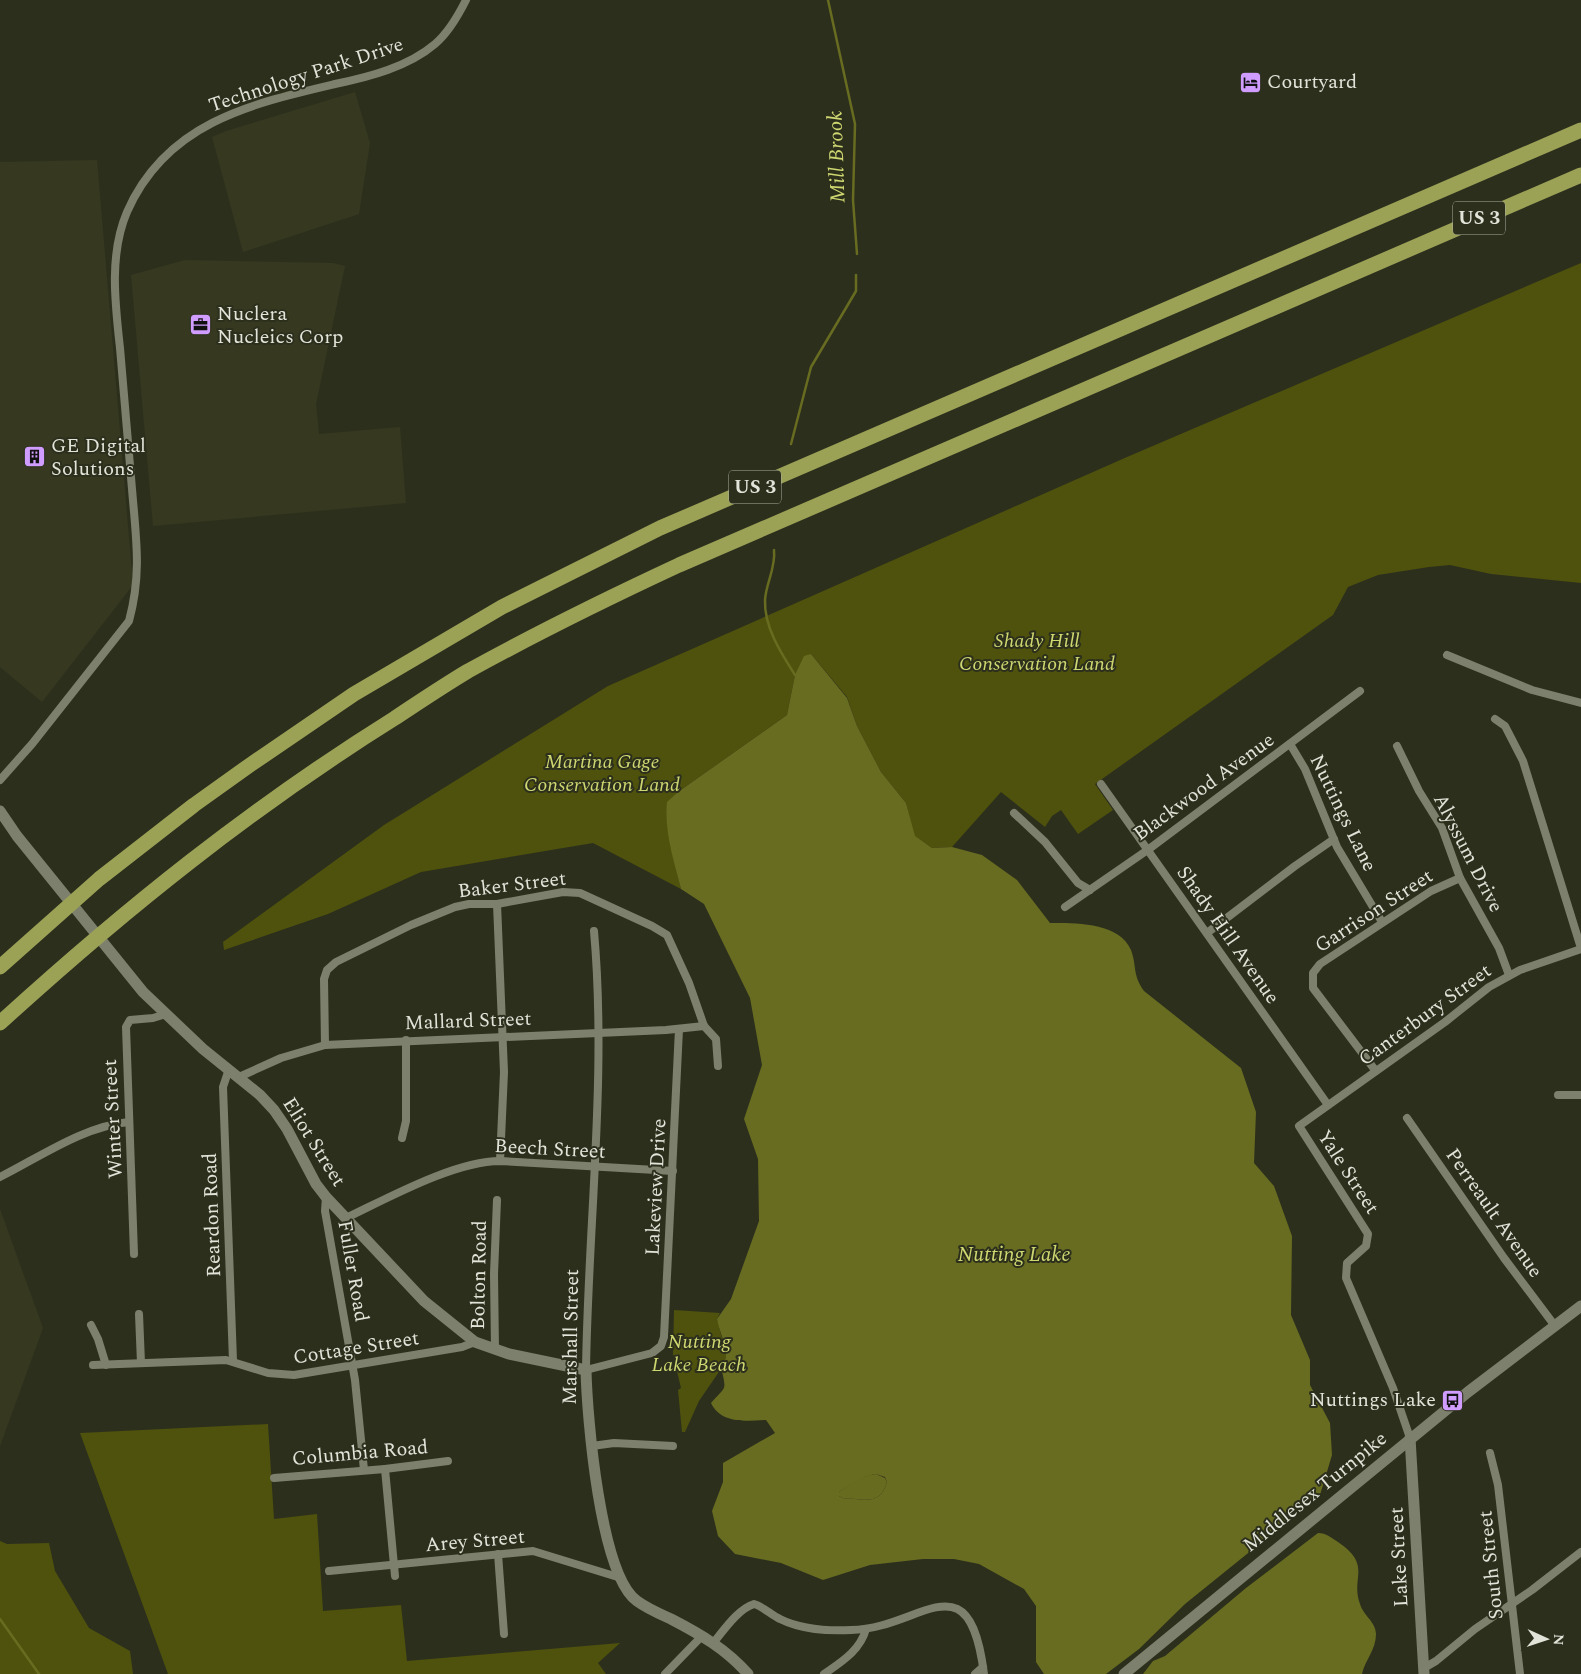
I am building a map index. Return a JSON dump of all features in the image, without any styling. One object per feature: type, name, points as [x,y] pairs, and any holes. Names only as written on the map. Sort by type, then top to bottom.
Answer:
[{"type":"highway","points":[[1521,156],[1581,121]]},
{"type":"highway","name":"US 3","points":[[0,966],[106,873],[257,760],[354,694],[502,607],[588,562],[669,524],[1581,130]]},
{"type":"highway","name":"US 3","points":[[0,1023],[76,953],[167,878],[239,823],[344,750],[468,672],[594,605],[679,565],[1581,175]]},
{"type":"highway","points":[[1526,199],[1581,182]]},
{"type":"street","name":"Technology Park Drive","points":[[0,780],[32,744],[129,621],[135,598],[138,572],[137,546],[116,309],[116,266],[122,225],[141,186],[161,160],[182,140],[210,123],[248,107],[362,78],[421,54],[436,43],[449,28],[466,0]]},
{"type":"street","points":[[1447,655],[1532,690],[1581,703]]},
{"type":"street","name":"Blackwood Avenue","points":[[1065,907],[1148,849],[1360,691]]},
{"type":"street","points":[[1495,719],[1505,726],[1523,762],[1581,949]]},
{"type":"street","name":"Nuttings Lane","points":[[1290,744],[1304,769],[1334,839],[1382,922]]},
{"type":"street","name":"Alyssum Drive","points":[[1397,746],[1419,791],[1442,828],[1460,878],[1499,948],[1509,975]]},
{"type":"street","name":"Shady Hill Avenue","points":[[1101,784],[1328,1105]]},
{"type":"street","name":"Eliot Street","points":[[0,811],[121,967],[166,1014],[267,1102],[284,1123],[316,1184],[326,1197],[424,1301],[475,1342],[495,1350],[586,1370],[652,1353],[661,1346]]},
{"type":"street","points":[[1014,813],[1044,842],[1078,883],[1090,890]]},
{"type":"street","points":[[1207,933],[1334,839]]},
{"type":"street","name":"Garrison Street","points":[[1375,1070],[1324,1004],[1313,988],[1311,979],[1320,964],[1431,891],[1460,878]]},
{"type":"street","name":"Baker Street","points":[[324,1045],[323,993],[327,970],[336,962],[358,950],[455,907],[469,904],[497,904],[563,892],[580,894],[662,931],[673,944],[704,1026],[716,1039],[718,1066]]},
{"type":"street","points":[[497,904],[503,1036],[500,1161]]},
{"type":"street","name":"Marshall Street","points":[[594,931],[598,980],[598,1032],[595,1168],[586,1370],[592,1446],[605,1530],[625,1588],[637,1601],[714,1642],[748,1674]]},
{"type":"street","name":"Canterbury Street","points":[[1299,1126],[1375,1070],[1445,1022],[1484,990],[1509,975],[1581,949]]},
{"type":"street","name":"Winter Street","points":[[134,1254],[127,1022],[166,1014]]},
{"type":"street","name":"Mallard Street","points":[[239,1077],[281,1058],[324,1045],[679,1029],[704,1026]]},
{"type":"street","name":"Lakeview Drive","points":[[661,1346],[665,1333],[679,1029]]},
{"type":"street","points":[[402,1138],[406,1121],[406,1040]]},
{"type":"street","name":"Reardon Road","points":[[229,1070],[223,1087],[233,1361]]},
{"type":"street","points":[[1558,1096],[1581,1095]]},
{"type":"street","name":"Perreault Avenue","points":[[1407,1118],[1504,1258],[1555,1326]]},
{"type":"street","points":[[0,1177],[65,1144],[109,1126],[129,1122]]},
{"type":"street","name":"Yale Street","points":[[1299,1126],[1368,1234],[1366,1246],[1348,1263],[1346,1278],[1392,1388],[1410,1438]]},
{"type":"street","name":"Beech Street","points":[[346,1218],[458,1168],[480,1162],[500,1161],[595,1168],[673,1171]]},
{"type":"street","name":"Fuller Road","points":[[326,1197],[325,1211],[353,1365],[364,1470]]},
{"type":"street","name":"Bolton Road","points":[[495,1350],[494,1274],[498,1200]]},
{"type":"street","name":"Middlesex Turnpike","points":[[1124,1674],[1410,1438],[1581,1306]]},
{"type":"street","points":[[139,1314],[141,1363]]},
{"type":"street","points":[[92,1325],[106,1365]]},
{"type":"street","name":"Cottage Street","points":[[93,1365],[233,1361],[268,1373],[286,1375],[314,1373],[462,1347],[475,1342]]},
{"type":"street","name":"Lake Street","points":[[1410,1438],[1424,1671]]},
{"type":"street","points":[[592,1446],[614,1443],[674,1446]]},
{"type":"street","name":"South Street","points":[[1490,1453],[1498,1485],[1520,1674]]},
{"type":"street","name":"Columbia Road","points":[[274,1478],[385,1469],[448,1461]]},
{"type":"street","points":[[385,1469],[395,1576]]},
{"type":"street","name":"Arey Street","points":[[329,1571],[524,1551],[542,1552],[572,1565],[621,1578]]},
{"type":"street","points":[[1424,1671],[1469,1634],[1581,1552]]},
{"type":"street","points":[[498,1554],[504,1634]]},
{"type":"street","points":[[714,1642],[729,1624],[747,1607],[754,1604],[794,1625],[826,1630],[866,1629],[932,1608],[956,1607],[965,1614],[977,1637],[984,1670],[974,1674]]},
{"type":"street","points":[[824,1674],[854,1651],[862,1640],[866,1629]]},
{"type":"street","points":[[665,1674],[702,1636]]},
{"type":"shaded area","points":[[355,92],[370,143],[359,214],[243,252],[212,137],[226,131]]},
{"type":"shaded area","points":[[97,160],[133,585],[42,702],[0,667],[0,162]]},
{"type":"shaded area","points":[[185,260],[333,263],[345,266],[316,404],[319,434],[400,427],[406,503],[153,526],[131,275]]},
{"type":"shaded area","points":[[0,1209],[43,1328],[0,1446]]},
{"type":"shaded area","points":[[876,1474],[885,1478],[887,1482],[882,1493],[876,1498],[861,1500],[839,1496],[839,1492],[856,1480]]},
{"type":"green space","name":"Shady Hill Conservation Land","points":[[1581,263],[1581,583],[1491,574],[1450,565],[1378,575],[1348,587],[1333,615],[1095,784],[1113,810],[1078,834],[1061,810],[1052,816],[1045,827],[1001,792],[952,847],[932,848],[914,836],[906,803],[881,772],[857,726],[847,697],[811,654],[795,675],[787,715],[678,792],[673,857],[681,889],[593,843],[421,872],[328,914],[224,950],[223,942],[384,825],[608,686],[1127,457]]},
{"type":"green space","name":"Nutting Lake Beach","points":[[674,1310],[720,1313],[717,1319],[726,1354],[725,1363],[699,1401],[685,1432],[682,1432],[678,1390],[681,1388],[673,1355]]},
{"type":"green space","points":[[268,1424],[274,1519],[317,1514],[323,1611],[401,1605],[407,1661],[620,1643],[598,1663],[606,1674],[168,1674],[80,1433]]},
{"type":"green space","points":[[0,1541],[7,1544],[49,1543],[55,1571],[89,1628],[130,1651],[133,1674],[0,1674]]},
{"type":"water","name":"Nutting Lake","points":[[811,654],[847,698],[857,726],[881,772],[906,803],[915,836],[932,848],[952,847],[982,855],[1017,880],[1050,923],[1083,924],[1107,929],[1117,934],[1131,950],[1136,975],[1144,991],[1241,1068],[1256,1112],[1254,1163],[1274,1186],[1292,1236],[1291,1315],[1310,1360],[1310,1385],[1330,1423],[1332,1455],[1320,1495],[1185,1604],[1139,1649],[1106,1674],[1044,1674],[1036,1662],[1036,1606],[1024,1589],[979,1564],[954,1559],[923,1559],[870,1565],[823,1580],[781,1563],[735,1554],[718,1536],[712,1511],[723,1482],[723,1463],[775,1433],[766,1420],[742,1421],[728,1418],[715,1410],[711,1403],[724,1388],[721,1367],[726,1357],[726,1351],[717,1319],[731,1299],[759,1221],[758,1159],[744,1119],[762,1065],[750,998],[704,904],[681,889],[668,835],[667,802],[678,792],[787,715],[795,675],[804,656]],"holes":[[[876,1474],[885,1477],[887,1482],[885,1488],[876,1498],[861,1500],[839,1496],[839,1492],[865,1477]]]},
{"type":"water","points":[[1318,1533],[1329,1536],[1349,1550],[1358,1565],[1357,1586],[1360,1604],[1374,1626],[1376,1634],[1376,1640],[1362,1674],[1143,1674],[1153,1661],[1165,1656],[1246,1588]]},
{"type":"waterway","name":"Mill Brook","points":[[828,0],[855,124],[853,200],[857,254]]},
{"type":"waterway","name":"Mill Brook","points":[[791,444],[811,367],[856,291],[856,275]]},
{"type":"waterway","name":"Mill Brook","points":[[774,550],[774,563],[766,594],[765,610],[774,639],[795,675]]},
{"type":"waterway","points":[[0,1619],[39,1674]]},
{"type":"place","name":"Courtyard","points":[[1251,82]]},
{"type":"place","name":"Nuclera Nucleics Corp","points":[[201,325]]},
{"type":"place","name":"GE Digital Solutions","points":[[35,457]]},
{"type":"place","name":"Nuttings Lake","points":[[1452,1400]]},
{"type":"park label","name":"Martina Gage Conservation Land","points":[[602,774]]}]
